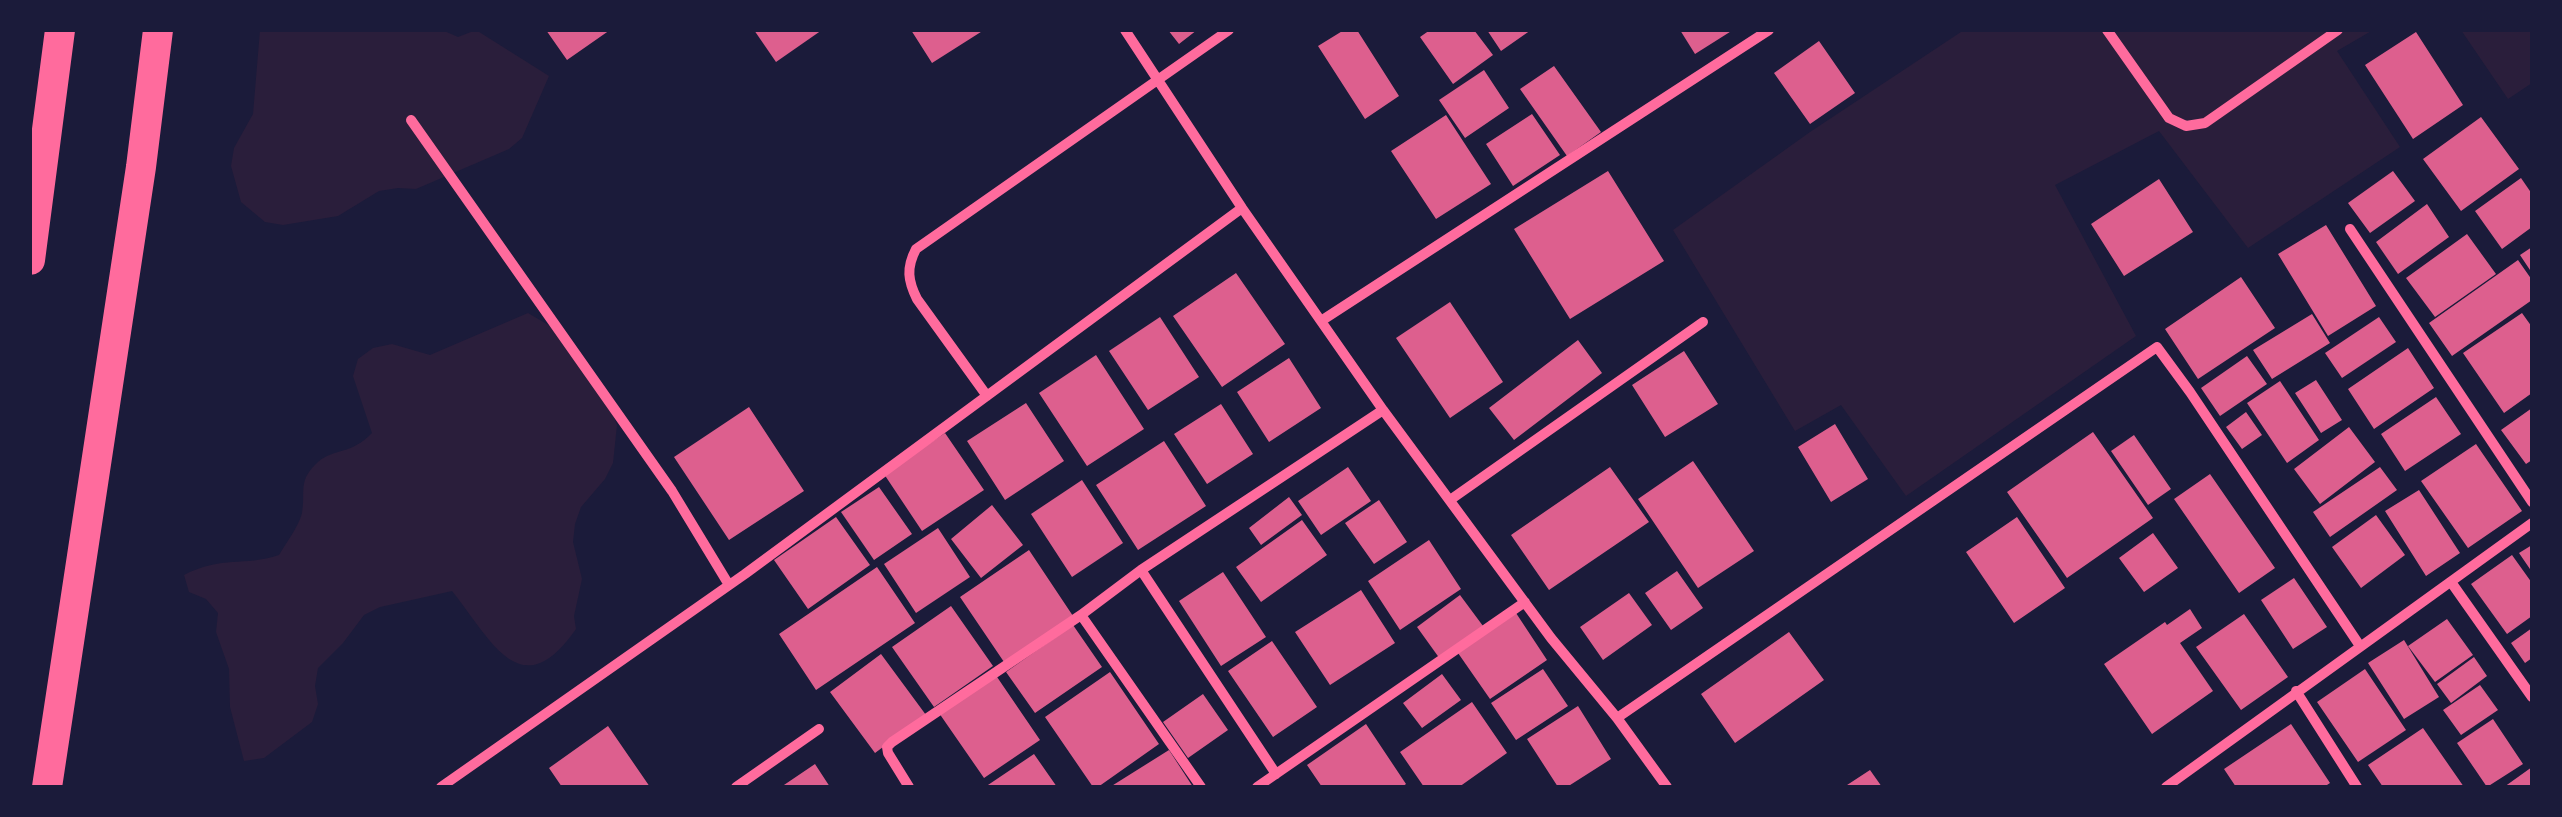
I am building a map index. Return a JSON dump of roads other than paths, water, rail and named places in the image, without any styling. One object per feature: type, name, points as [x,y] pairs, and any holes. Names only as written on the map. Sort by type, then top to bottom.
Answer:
[{"type":"highway","points":[[30,260],[60,30]]},
{"type":"highway","points":[[46,787],[141,167],[158,30]]},
{"type":"street","points":[[1124,30],[1383,410],[1667,787]]},
{"type":"street","points":[[987,396],[909,284],[911,258],[916,249],[1229,30]]},
{"type":"street","points":[[1321,321],[1769,30]]},
{"type":"street","points":[[2107,30],[2169,118],[2186,126],[2205,123],[2338,30]]},
{"type":"street","points":[[411,120],[672,490],[729,585]]},
{"type":"street","points":[[441,787],[745,574],[1242,208]]},
{"type":"street","points":[[2350,229],[2532,502]]},
{"type":"street","points":[[1450,500],[1702,322]]},
{"type":"street","points":[[1617,718],[2156,348],[2175,370],[2360,646]]},
{"type":"street","points":[[909,787],[888,753],[892,742],[1141,570],[1383,410]]},
{"type":"street","points":[[2166,787],[2532,523]]},
{"type":"street","points":[[1141,570],[1276,774]]},
{"type":"street","points":[[2452,582],[2532,697]]},
{"type":"street","points":[[1257,787],[1525,602]]},
{"type":"street","points":[[1081,615],[1201,787]]},
{"type":"street","points":[[2296,691],[2357,787]]},
{"type":"street","points":[[736,787],[819,729]]}]
